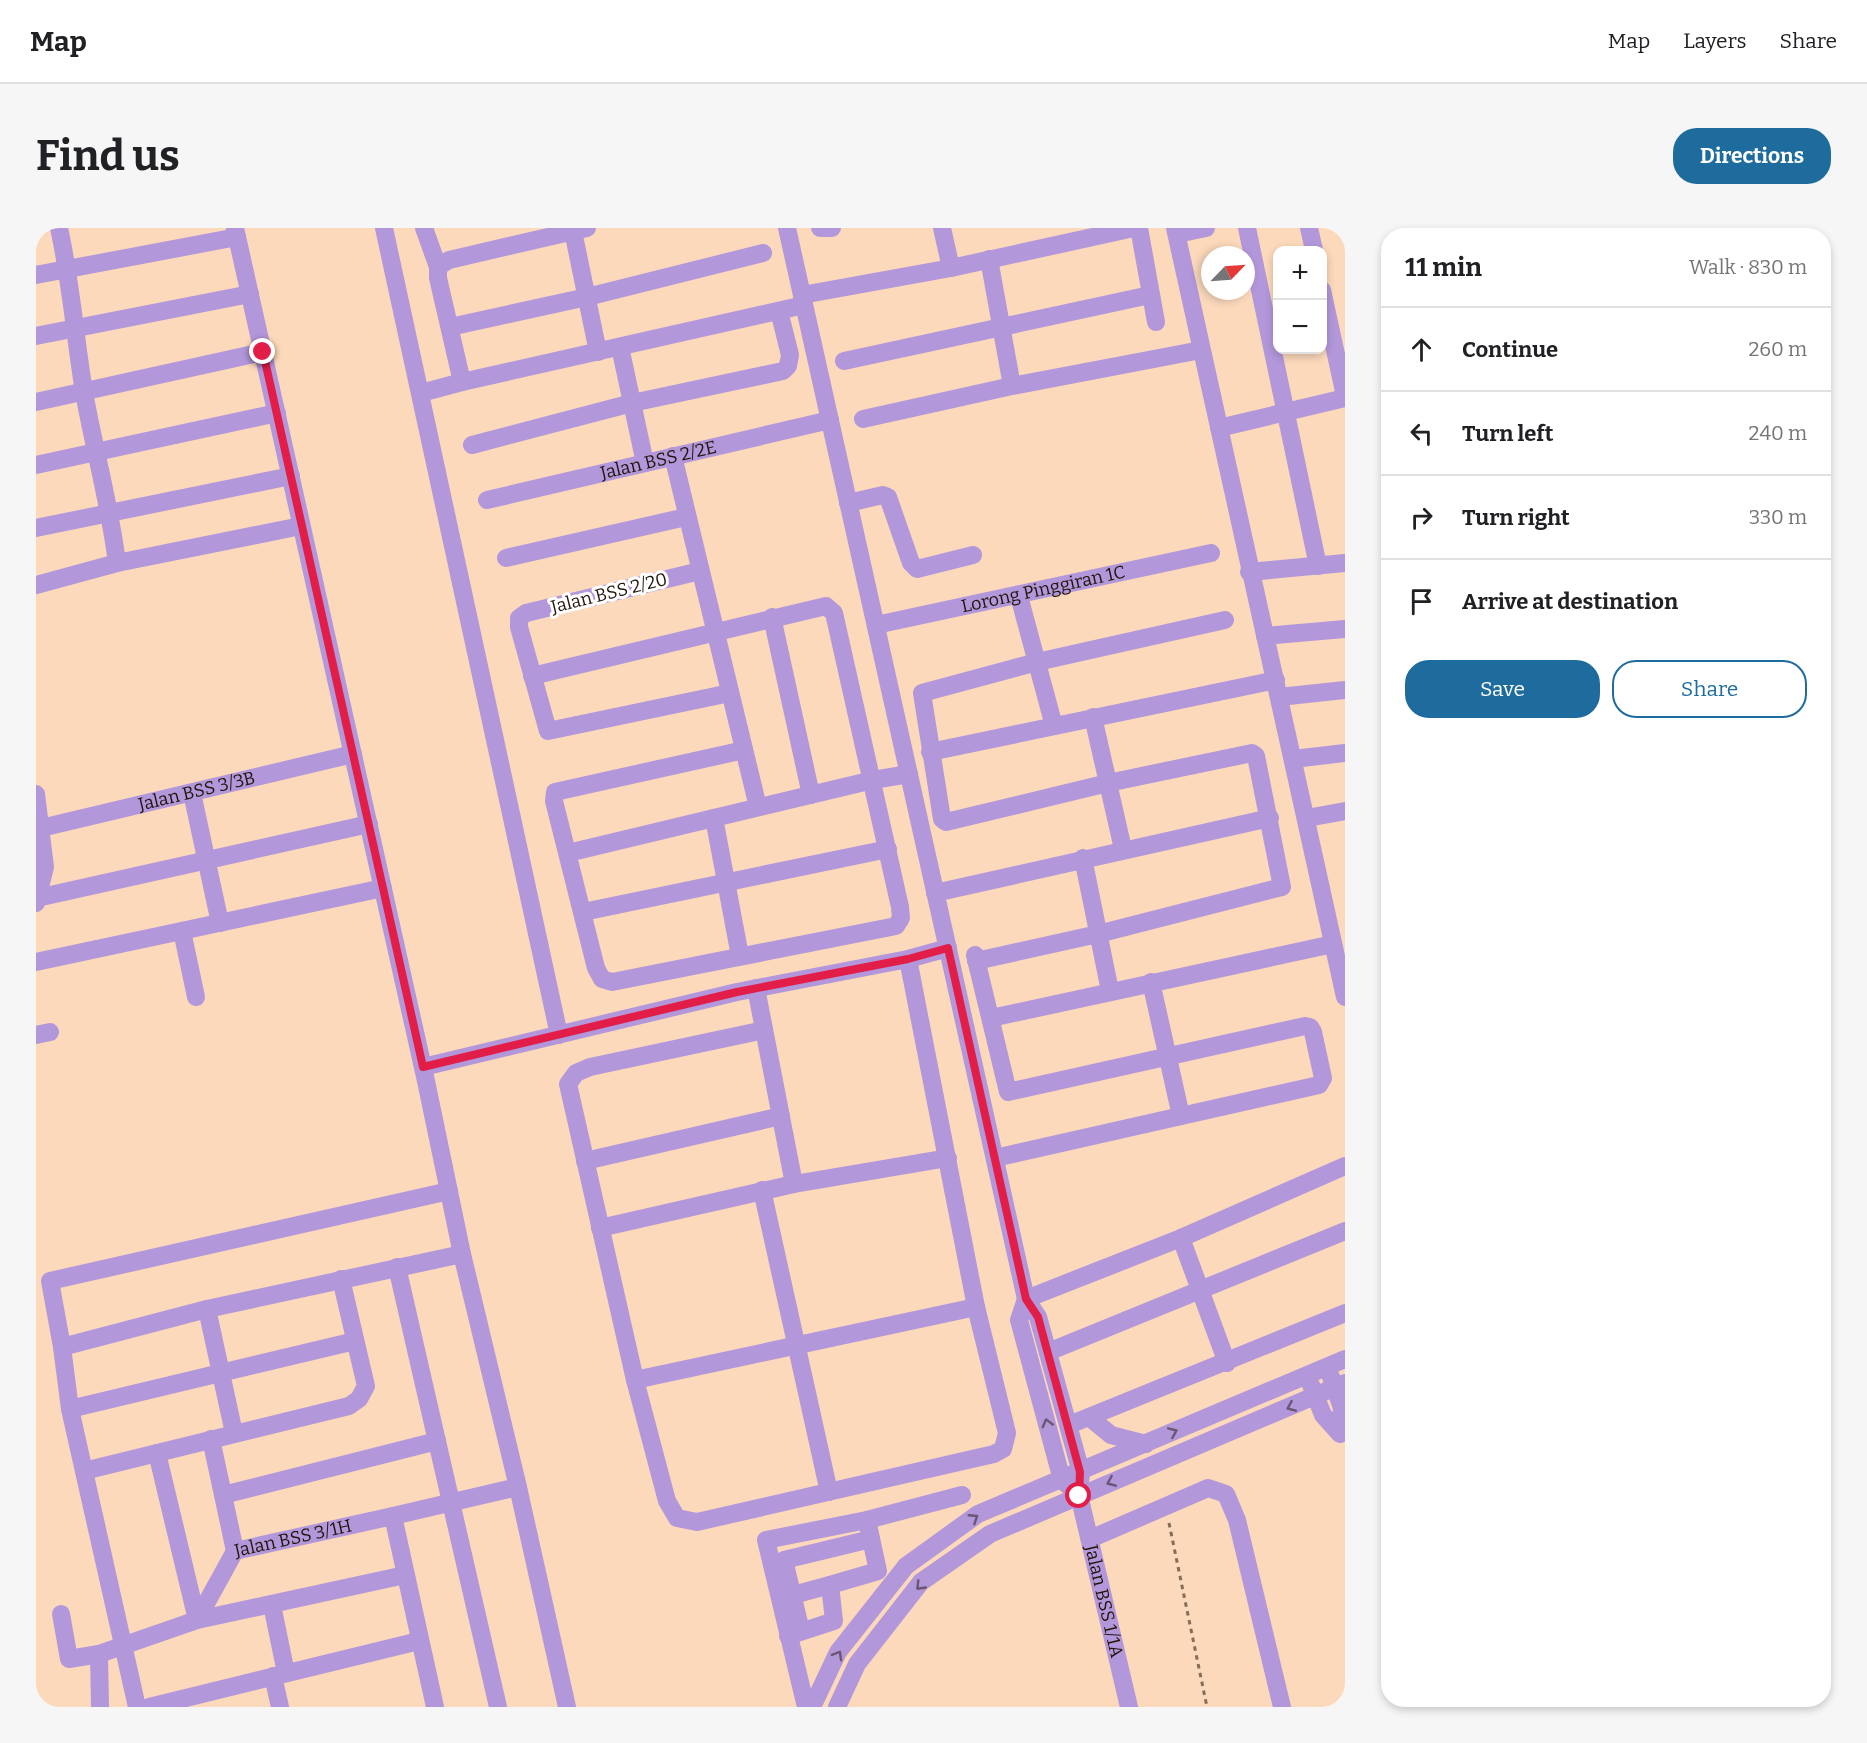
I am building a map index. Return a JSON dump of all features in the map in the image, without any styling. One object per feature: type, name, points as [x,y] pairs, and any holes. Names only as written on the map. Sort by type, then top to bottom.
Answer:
[{"type":"street","points":[[59,228],[68,268],[84,392],[111,513],[117,564]]},
{"type":"street","points":[[384,228],[559,1035]]},
{"type":"street","points":[[424,228],[438,267],[438,278],[462,382]]},
{"type":"street","points":[[787,228],[1026,1299],[1019,1320],[1062,1480],[1079,1496]]},
{"type":"street","points":[[820,228],[832,228]]},
{"type":"street","points":[[942,228],[951,268]]},
{"type":"street","points":[[421,393],[779,311],[803,300],[1137,228],[1156,322]]},
{"type":"street","points":[[1206,228],[1176,231],[1249,572],[1307,818],[1345,997]]},
{"type":"street","points":[[1247,228],[1318,566]]},
{"type":"street","points":[[1309,228],[1313,246]]},
{"type":"street","points":[[438,267],[450,260],[580,230],[587,297],[598,352]]},
{"type":"street","points":[[36,275],[236,233],[423,1067],[462,1254],[518,1487],[567,1707]]},
{"type":"street","points":[[450,327],[587,297],[763,253]]},
{"type":"street","points":[[989,259],[1012,386]]},
{"type":"street","points":[[36,336],[250,294]]},
{"type":"street","points":[[844,361],[1150,295]]},
{"type":"street","points":[[1219,428],[1345,397],[1325,300]]},
{"type":"street","points":[[472,445],[632,403],[783,370],[788,366],[790,355],[779,311]]},
{"type":"street","points":[[620,347],[645,463]]},
{"type":"street","points":[[863,419],[1012,386],[1201,350]]},
{"type":"street","points":[[36,402],[263,352]]},
{"type":"street","points":[[36,465],[277,413]]},
{"type":"street","name":"Jalan BSS 2/2E","points":[[487,500],[830,420]]},
{"type":"street","points":[[673,456],[758,807]]},
{"type":"street","points":[[36,528],[291,476]]},
{"type":"street","points":[[848,502],[883,495],[888,497],[911,563],[917,569],[974,555]]},
{"type":"street","points":[[506,558],[686,516]]},
{"type":"street","points":[[36,585],[117,564],[301,525]]},
{"type":"street","name":"Lorong Pinggiran 1C","points":[[876,625],[1211,553]]},
{"type":"street","points":[[1249,572],[1345,563]]},
{"type":"street","name":"Jalan BSS 2/20","points":[[532,676],[519,618],[526,613],[700,571]]},
{"type":"street","points":[[1019,596],[1054,726]]},
{"type":"street","points":[[730,693],[557,731],[548,731],[532,676],[772,617],[826,606],[831,608],[873,780],[901,918],[896,926],[612,982],[602,979],[596,968],[554,801],[555,792],[744,750]]},
{"type":"street","points":[[772,617],[811,795]]},
{"type":"street","points":[[995,1158],[1322,1083],[1323,1078],[1310,1027],[1168,1055],[1008,1092],[975,958],[1098,934],[1282,887],[1256,756],[1251,753],[1108,783],[946,822],[942,819],[922,693],[1037,662],[1225,620]]},
{"type":"street","points":[[1265,636],[1345,629]]},
{"type":"street","points":[[930,752],[1093,717],[1277,688],[1345,690]]},
{"type":"street","points":[[1093,717],[1123,849]]},
{"type":"street","points":[[1293,759],[1345,753]]},
{"type":"street","name":"Jalan BSS 3/3B","points":[[41,828],[353,754]]},
{"type":"street","points":[[568,853],[873,780],[909,774]]},
{"type":"street","points":[[192,793],[220,923]]},
{"type":"street","points":[[36,794],[45,867],[37,901],[369,824]]},
{"type":"street","points":[[1307,818],[1345,811]]},
{"type":"street","points":[[714,818],[740,956]]},
{"type":"street","points":[[936,893],[1123,849],[1270,818]]},
{"type":"street","points":[[583,912],[888,849]]},
{"type":"street","points":[[1083,858],[1110,992]]},
{"type":"street","points":[[36,962],[383,888]]},
{"type":"street","points":[[182,931],[196,998]]},
{"type":"street","points":[[991,1018],[1333,944]]},
{"type":"street","points":[[423,1067],[756,988],[908,959],[948,948]]},
{"type":"street","points":[[764,1030],[576,1073],[568,1084],[635,1380],[667,1501],[677,1518],[697,1521],[994,1454],[1003,1449],[1007,1433],[976,1308],[908,959]]},
{"type":"street","points":[[1151,982],[1181,1116]]},
{"type":"street","points":[[756,988],[794,1184]]},
{"type":"street","points":[[585,1161],[781,1116]]},
{"type":"street","points":[[600,1228],[762,1190],[948,1158]]},
{"type":"street","points":[[1026,1299],[1181,1238],[1345,1166]]},
{"type":"street","points":[[762,1190],[829,1492]]},
{"type":"street","points":[[137,1707],[70,1409],[50,1281],[449,1191]]},
{"type":"street","points":[[1048,1352],[1345,1232]]},
{"type":"street","points":[[1181,1238],[1227,1363]]},
{"type":"street","points":[[62,1347],[207,1309],[462,1254]]},
{"type":"street","points":[[397,1267],[498,1707]]},
{"type":"street","points":[[84,1471],[234,1432],[349,1406],[359,1400],[366,1386],[341,1279]]},
{"type":"street","name":"Jalan BSS 1/1A","points":[[1026,1299],[1038,1317],[1069,1425],[1080,1472],[1079,1496],[1129,1707]]},
{"type":"street","points":[[635,1380],[976,1308]]},
{"type":"street","points":[[207,1309],[234,1432]]},
{"type":"street","points":[[1069,1425],[1227,1363],[1345,1313]]},
{"type":"street","points":[[70,1409],[355,1341]]},
{"type":"street","points":[[812,1707],[838,1652],[906,1566],[978,1514],[1345,1359]]},
{"type":"street","points":[[1327,1367],[1341,1385],[1343,1441]]},
{"type":"street","points":[[1306,1375],[1323,1415],[1343,1441]]},
{"type":"street","points":[[837,1707],[857,1664],[921,1582],[990,1534],[1341,1385]]},
{"type":"street","points":[[1089,1417],[1111,1435],[1146,1444]]},
{"type":"street","name":"Jalan BSS 3/1H","points":[[211,1439],[235,1551],[518,1487]]},
{"type":"street","points":[[223,1496],[437,1441]]},
{"type":"street","points":[[157,1453],[197,1620]]},
{"type":"street","points":[[1090,1539],[1209,1488],[1226,1494],[1237,1520],[1282,1707]]},
{"type":"street","points":[[795,1634],[766,1540],[867,1520],[962,1495]]},
{"type":"street","points":[[393,1516],[435,1707]]},
{"type":"street","points":[[793,1595],[878,1571],[867,1520]]},
{"type":"street","points":[[806,1707],[795,1634],[793,1595],[784,1560],[871,1539]]},
{"type":"street","points":[[197,1620],[235,1551]]},
{"type":"street","points":[[61,1614],[69,1659],[123,1647],[197,1620],[405,1575]]},
{"type":"street","points":[[795,1634],[834,1621],[830,1585]]},
{"type":"street","points":[[272,1605],[280,1675],[280,1707]]},
{"type":"street","points":[[149,1707],[206,1700],[280,1675],[419,1641]]},
{"type":"street","points":[[99,1654],[100,1707]]},
{"type":"path","points":[[1165,1506],[1208,1707]]},
{"type":"route","points":[[263,352],[423,1067],[737,992],[908,959],[948,948],[1026,1299],[1038,1317],[1069,1425],[1080,1472],[1079,1496]]}]
